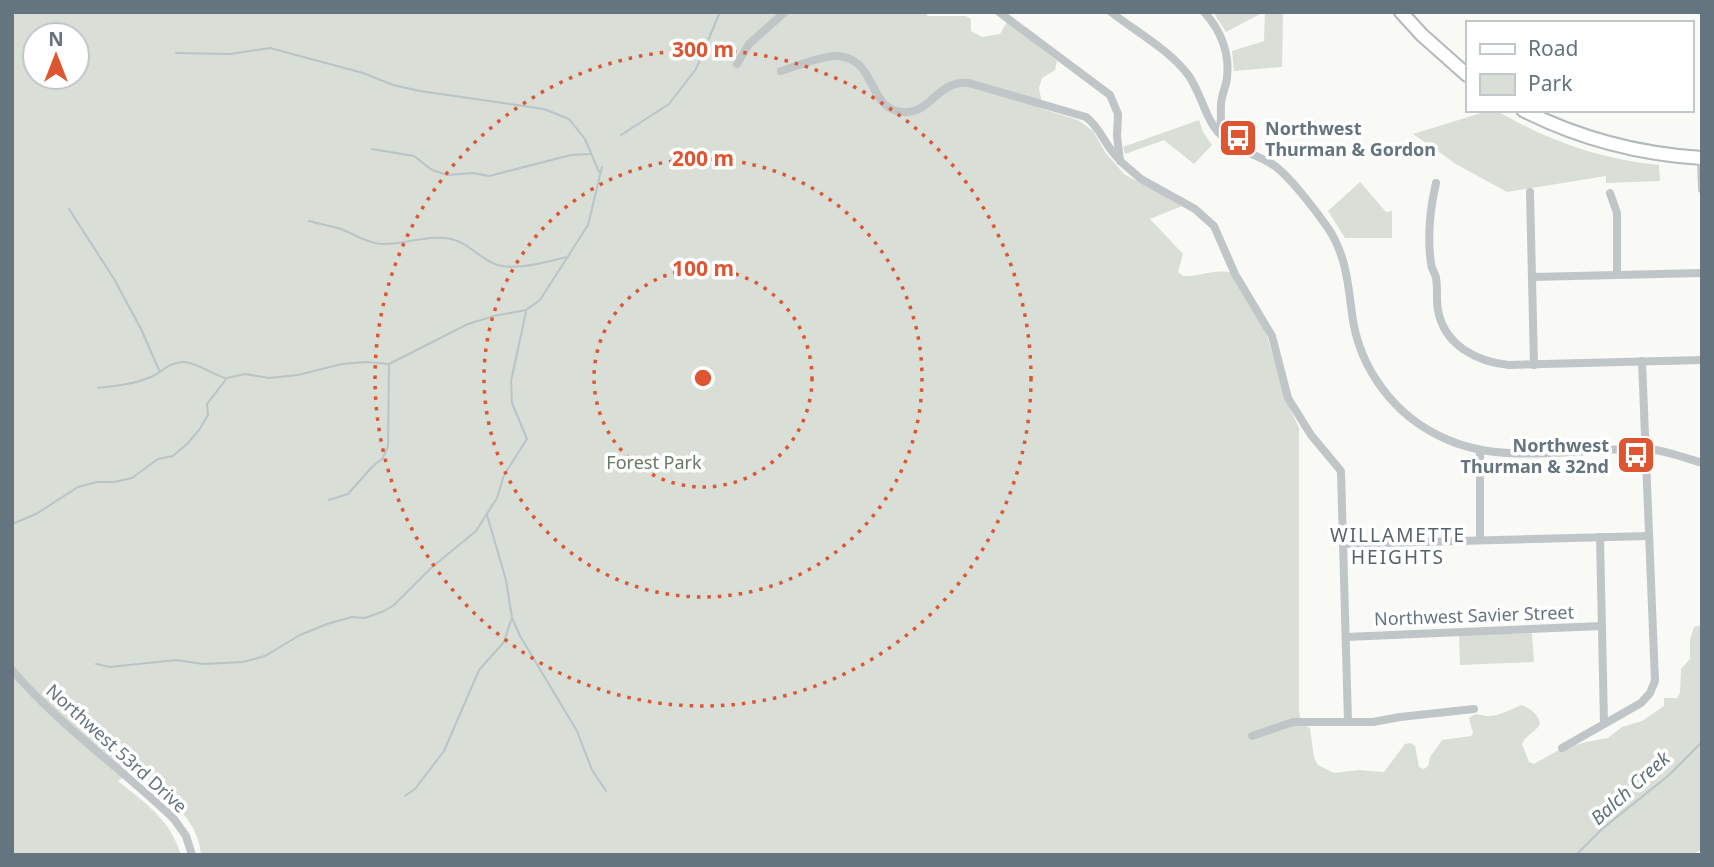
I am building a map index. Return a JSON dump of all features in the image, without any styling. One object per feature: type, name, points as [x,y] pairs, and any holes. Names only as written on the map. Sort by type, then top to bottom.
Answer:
[{"type":"main road","points":[[1401,12],[1466,74]]},
{"type":"main road","points":[[1526,112],[1597,141],[1654,153],[1702,158]]},
{"type":"street","points":[[737,64],[749,44],[785,12]]},
{"type":"street","points":[[999,12],[1110,94],[1118,114],[1120,160]]},
{"type":"street","points":[[1111,12],[1178,63],[1189,76],[1210,122],[1218,132],[1233,145],[1276,167],[1330,230],[1345,264],[1360,350],[1390,399],[1411,419],[1448,440],[1480,450],[1503,452],[1647,449],[1702,463]]},
{"type":"street","points":[[1204,12],[1217,29],[1227,60],[1227,76],[1221,103],[1222,121],[1218,132]]},
{"type":"street","points":[[781,71],[820,58],[848,58],[868,74],[882,103],[899,112],[918,110],[946,87],[960,82],[1086,117],[1097,128],[1109,151],[1135,176],[1195,209],[1214,226],[1235,274],[1272,336],[1288,398],[1311,435],[1341,471],[1348,722]]},
{"type":"street","points":[[1702,158],[1702,189]]},
{"type":"street","points":[[1436,183],[1429,212],[1431,266],[1436,277],[1438,313],[1446,330],[1459,347],[1476,358],[1495,364],[1702,360]]},
{"type":"street","points":[[1530,192],[1534,365]]},
{"type":"street","points":[[1610,193],[1617,213],[1618,275]]},
{"type":"street","points":[[1532,277],[1702,273]]},
{"type":"street","points":[[1562,748],[1641,703],[1650,693],[1655,681],[1642,361]]},
{"type":"street","points":[[1480,450],[1480,540]]},
{"type":"street","points":[[1344,544],[1649,536]]},
{"type":"street","points":[[1600,537],[1604,723]]},
{"type":"street","name":"Northwest Savier Street","points":[[1346,636],[1602,626]]},
{"type":"street","name":"Northwest 53rd Drive","points":[[12,670],[34,696],[174,819],[186,836],[192,855]]},
{"type":"street","points":[[1252,736],[1293,722],[1373,722],[1474,709]]},
{"type":"green space","name":"Forest Park","points":[[12,12],[924,12],[928,16],[966,16],[971,19],[971,31],[982,37],[1000,34],[1007,22],[1057,61],[1055,70],[1042,78],[1039,88],[1043,109],[1078,120],[1093,131],[1105,152],[1124,174],[1182,206],[1150,219],[1183,254],[1178,272],[1183,276],[1232,273],[1266,333],[1287,402],[1299,428],[1299,709],[1301,723],[1310,728],[1314,758],[1318,765],[1334,773],[1358,770],[1384,772],[1405,744],[1410,743],[1415,746],[1419,767],[1424,769],[1442,740],[1471,736],[1473,733],[1469,718],[1472,716],[1495,715],[1522,705],[1534,713],[1540,724],[1522,744],[1529,762],[1534,764],[1559,750],[1608,738],[1622,727],[1642,721],[1664,706],[1664,698],[1677,698],[1680,693],[1681,669],[1690,659],[1690,639],[1694,627],[1702,625],[1702,849],[1692,855],[201,855],[199,841],[186,817],[167,797],[134,771],[118,781],[164,822],[181,855],[12,855]]},
{"type":"green space","points":[[1213,12],[1264,12],[1226,32]]},
{"type":"green space","points":[[1265,12],[1283,12],[1282,67],[1234,71],[1232,51],[1264,41]]},
{"type":"green space","points":[[1484,112],[1499,112],[1534,131],[1574,147],[1616,159],[1659,165],[1660,181],[1606,183],[1606,176],[1507,192],[1456,164],[1413,134]]},
{"type":"green space","points":[[1199,120],[1212,145],[1194,164],[1164,140],[1125,154],[1123,147]]},
{"type":"green space","points":[[1360,182],[1386,212],[1392,211],[1392,238],[1345,238],[1328,211]]},
{"type":"green space","points":[[1532,633],[1534,662],[1460,665],[1459,635]]},
{"type":"waterway","points":[[621,135],[669,104],[696,69],[720,12]]},
{"type":"waterway","points":[[176,53],[230,54],[270,48],[363,73],[393,85],[544,109],[569,119],[585,139],[599,172]]},
{"type":"waterway","points":[[372,149],[414,156],[432,170],[447,175],[473,173],[489,176],[571,155],[590,154]]},
{"type":"waterway","points":[[12,524],[36,514],[78,487],[132,478],[158,459],[173,456],[199,430],[208,415],[207,404],[227,378],[245,374],[269,378],[298,375],[342,364],[389,364],[468,324],[526,310],[540,300],[588,225],[602,167]]},
{"type":"waterway","points":[[69,209],[114,279],[159,370]]},
{"type":"waterway","points":[[309,221],[341,229],[381,244],[433,238],[451,239],[464,244],[492,263],[506,267],[533,265],[568,257]]},
{"type":"waterway","points":[[96,664],[110,667],[176,660],[203,664],[243,662],[265,656],[300,635],[327,624],[352,617],[365,618],[394,605],[431,568],[476,531],[497,498],[504,475],[527,439],[512,403],[511,381],[526,312]]},
{"type":"waterway","points":[[98,388],[140,381],[178,362],[194,364],[225,378]]},
{"type":"waterway","points":[[329,500],[348,494],[383,458],[388,446],[389,364]]},
{"type":"waterway","points":[[487,515],[506,580],[512,618],[577,731],[592,770],[606,791]]},
{"type":"waterway","points":[[405,796],[415,789],[444,751],[479,670],[504,642],[511,620]]},
{"type":"waterway","name":"Balch Creek","points":[[1576,855],[1602,829],[1669,775],[1702,742]]},
{"type":"place","name":"Northwest Thurman & Gordon","points":[[1238,138]]},
{"type":"place","name":"Northwest Thurman & 32nd","points":[[1636,455]]},
{"type":"district","name":"WILLAMETTE HEIGHTS","points":[[1398,546]]}]
